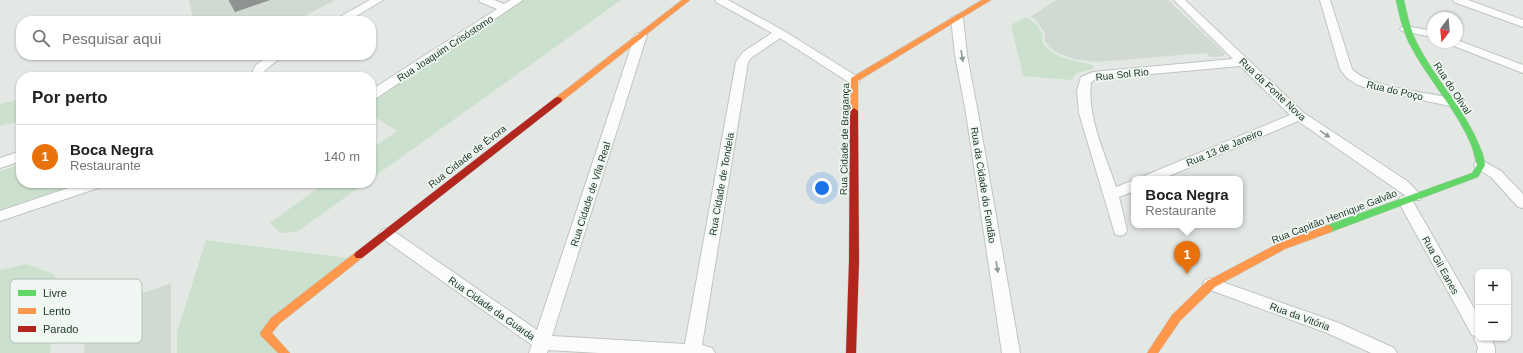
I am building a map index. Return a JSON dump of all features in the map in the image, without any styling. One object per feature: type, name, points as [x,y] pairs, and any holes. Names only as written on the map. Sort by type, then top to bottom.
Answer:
[{"type":"street","points":[[349,16],[378,0]]},
{"type":"street","points":[[484,0],[505,8]]},
{"type":"street","name":"Rua Joaquim Crisóstomo","points":[[376,93],[518,0]]},
{"type":"street","name":"Rua Cidade de Évora","points":[[285,353],[265,333],[275,321],[686,0]]},
{"type":"street","points":[[720,0],[780,34],[854,80]]},
{"type":"street","name":"Rua Cidade de Bragança","points":[[851,353],[854,261],[854,80],[987,0]]},
{"type":"street","name":"Rua da Fonte Nova","points":[[1179,0],[1299,116],[1402,185],[1410,198]]},
{"type":"street","name":"Rua do Poço","points":[[1325,0],[1346,69],[1349,74],[1364,83],[1374,86],[1450,102]]},
{"type":"street","name":"Rua do Olival","points":[[1400,0],[1406,29],[1417,53],[1450,102],[1475,145],[1481,165]]},
{"type":"street","points":[[1458,0],[1523,24]]},
{"type":"street","name":"Rua da Cidade do Fundão","points":[[957,18],[961,55],[972,113],[1011,353]]},
{"type":"street","points":[[1406,29],[1427,33]]},
{"type":"street","name":"Rua Cidade de Tondela","points":[[697,353],[742,62],[747,55],[780,34]]},
{"type":"street","name":"Rua Cidade de Vila Real","points":[[540,347],[576,242],[641,35]]},
{"type":"street","points":[[1463,46],[1523,68]]},
{"type":"street","points":[[258,72],[260,68],[271,60]]},
{"type":"street","name":"Rua Sol Rio","points":[[1120,230],[1111,195],[1084,110],[1082,93],[1084,80],[1093,76],[1244,62]]},
{"type":"street","name":"Rua 13 de Janeiro","points":[[1156,176],[1299,116]]},
{"type":"street","points":[[0,163],[16,158]]},
{"type":"street","points":[[1481,165],[1496,174],[1523,203]]},
{"type":"street","name":"Rua Capitão Henrique Galvão","points":[[1152,353],[1176,318],[1211,284],[1282,246],[1475,175],[1481,165]]},
{"type":"street","points":[[1111,195],[1131,186]]},
{"type":"street","points":[[0,216],[84,188]]},
{"type":"street","name":"Rua Gil Eanes","points":[[1410,198],[1475,324]]},
{"type":"street","name":"Rua Cidade da Guarda","points":[[387,234],[540,347],[697,353]]},
{"type":"street","name":"Rua da Vitória","points":[[1211,284],[1333,328],[1388,353]]},
{"type":"street","points":[[1484,341],[1487,347],[1486,353]]},
{"type":"shaded area","points":[[189,0],[335,0],[305,16],[192,16]]},
{"type":"shaded area","points":[[1056,0],[1168,0],[1225,54],[1223,56],[1212,57],[1205,53],[1096,62],[1074,59],[1056,52],[1049,47],[1045,41],[1045,33],[1035,19],[1030,17]]},
{"type":"shaded area","points":[[171,283],[171,353],[84,353],[85,343],[142,343],[142,293]]},
{"type":"green space","points":[[523,0],[621,0],[376,175],[376,146],[397,131],[376,118],[376,93]]},
{"type":"green space","points":[[1026,17],[1036,24],[1041,32],[1043,43],[1055,54],[1067,59],[1093,65],[1093,69],[1077,73],[1072,80],[1023,76],[1011,25]]},
{"type":"green space","points":[[16,100],[16,122],[0,126],[0,104]]},
{"type":"green space","points":[[16,166],[16,188],[76,188],[0,214],[0,171]]},
{"type":"green space","points":[[318,188],[358,188],[297,232],[280,233],[270,223]]},
{"type":"green space","points":[[206,240],[355,259],[265,333],[285,353],[177,353],[177,332]]},
{"type":"green space","points":[[27,264],[54,274],[56,279],[10,279],[10,343],[51,343],[50,353],[0,353],[0,270]]},
{"type":"traffic: fast","points":[[1328,229],[1475,175],[1481,165],[1476,147],[1462,120],[1427,68],[1412,41],[1406,26],[1400,0]]},
{"type":"traffic: slow","points":[[558,100],[686,0]]},
{"type":"traffic: slow","points":[[854,111],[854,80],[987,0]]},
{"type":"traffic: slow","points":[[1152,353],[1176,318],[1211,284],[1282,246],[1328,229]]},
{"type":"traffic: slow","points":[[285,353],[265,333],[275,321],[359,255]]},
{"type":"traffic: jam","points":[[359,255],[558,100]]},
{"type":"traffic: jam","points":[[851,353],[854,261],[854,111]]},
{"type":"place","name":"Boca Negra","points":[[1187,274]]}]
